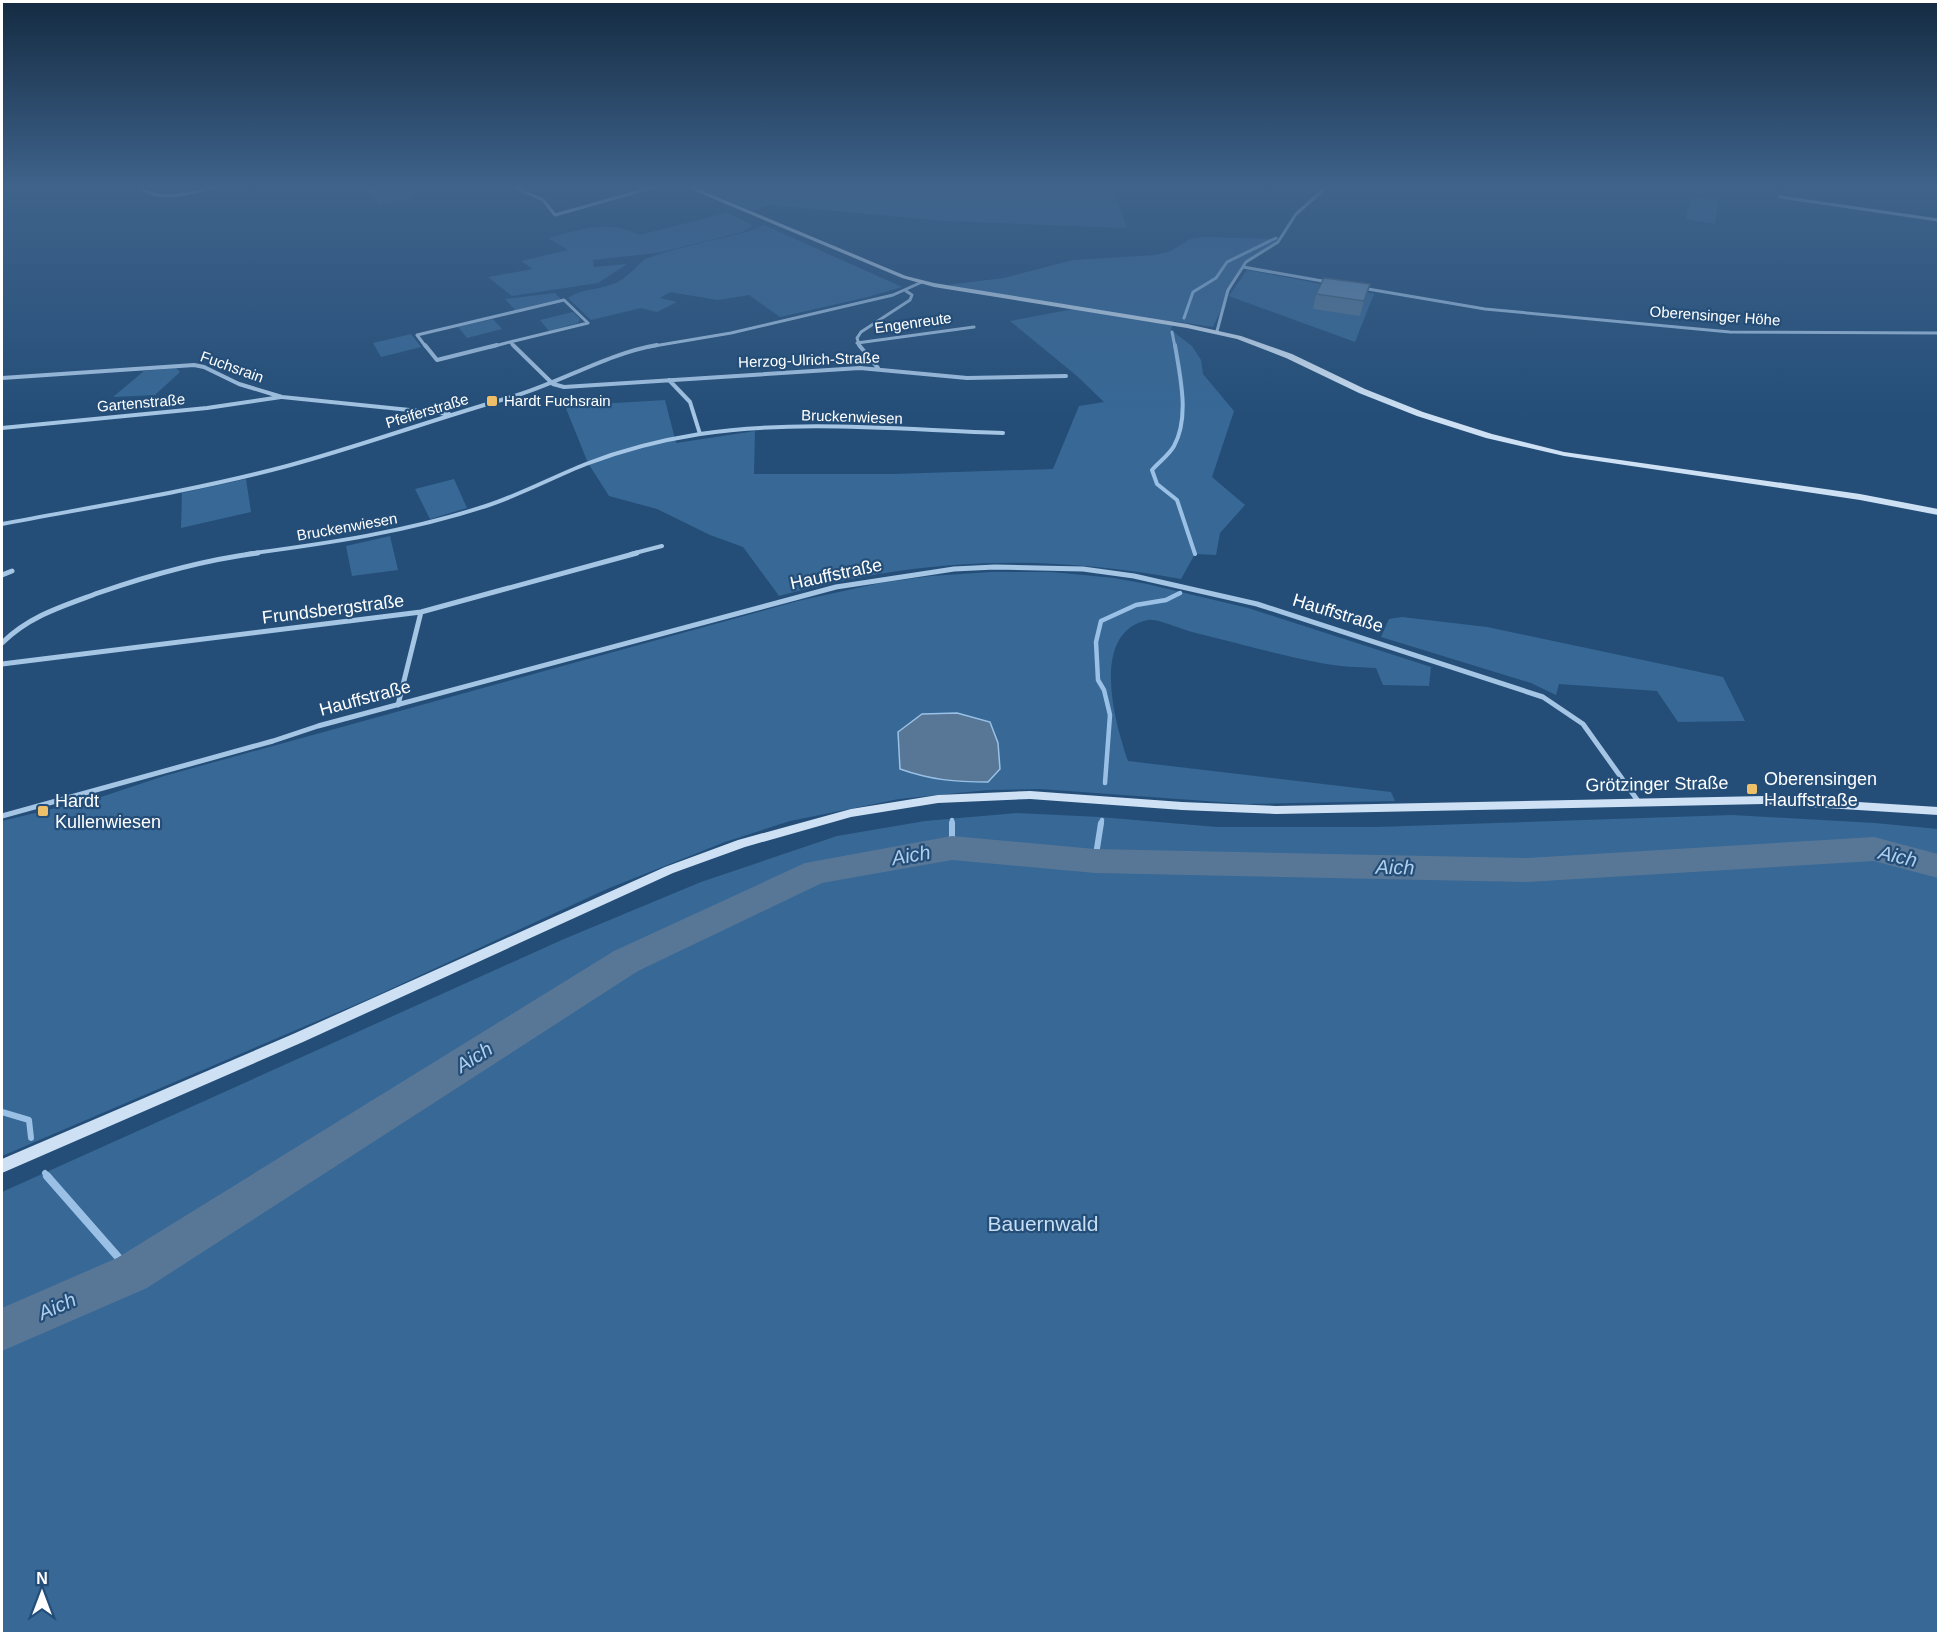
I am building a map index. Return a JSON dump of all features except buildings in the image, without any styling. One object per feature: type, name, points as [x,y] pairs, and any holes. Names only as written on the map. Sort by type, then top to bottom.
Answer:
[{"type":"main road","points":[[864,262],[922,282],[1217,332],[1264,346],[1411,411],[1518,443],[1584,458],[1828,492],[1938,512]]},
{"type":"main road","name":"Grötzinger Straße","points":[[2,1166],[298,1038],[669,870],[742,843],[851,813],[938,799],[1030,795],[1276,810],[1638,801],[1816,802],[1938,811]]},
{"type":"street","points":[[1217,332],[1228,290],[1247,262]]},
{"type":"street","points":[[1243,267],[1337,284]]},
{"type":"street","name":"Pfeiferstraße","points":[[2,524],[257,474],[330,454],[554,384],[634,349],[731,333],[906,291],[922,282]]},
{"type":"street","name":"Oberensinger Höhe","points":[[1360,288],[1485,309],[1730,332],[1938,333]]},
{"type":"street","points":[[878,368],[856,343],[856,338],[861,332],[910,300],[912,295],[906,291]]},
{"type":"street","points":[[564,300],[588,323],[510,342],[437,360],[417,335],[564,300]]},
{"type":"street","name":"Engenreute","points":[[856,343],[974,327]]},
{"type":"street","points":[[510,342],[554,384]]},
{"type":"street","name":"Fuchsrain","points":[[2,378],[194,365],[204,367],[239,384],[282,397],[453,414]]},
{"type":"street","name":"Herzog-Ulrich-Straße","points":[[554,384],[564,387],[878,368],[968,378],[1066,376]]},
{"type":"street","points":[[669,380],[690,402],[700,434]]},
{"type":"street","name":"Gartenstraße","points":[[2,428],[207,408],[282,397]]},
{"type":"street","name":"Bruckenwiesen","points":[[2,643],[27,622],[54,608],[147,576],[228,557],[360,539],[431,523],[489,505],[588,464],[661,442],[700,434],[778,426],[1003,433]]},
{"type":"street","name":"Frundsbergstraße","points":[[2,664],[421,612],[662,546]]},
{"type":"street","name":"Hauffstraße","points":[[2,816],[772,603],[846,585],[954,569],[994,567],[1083,569],[1134,576],[1257,604],[1543,697],[1583,724],[1638,801]]},
{"type":"street","points":[[2,575],[12,572]]},
{"type":"street","points":[[398,705],[421,612]]},
{"type":"green space","points":[[523,262],[593,262],[594,267],[627,264],[598,283],[512,296],[488,277],[533,269]]},
{"type":"green space","points":[[642,262],[847,262],[902,287],[780,317],[749,295],[718,300],[670,292],[660,298],[677,302],[657,312],[641,308],[591,320],[568,298],[579,292],[616,283]]},
{"type":"green space","points":[[1064,262],[1248,262],[1241,267],[1213,327],[1173,321],[1171,330],[1192,346],[1201,360],[1203,374],[1234,411],[1212,477],[1245,505],[1220,533],[1216,555],[1195,554],[1181,579],[1078,565],[979,564],[930,567],[881,574],[779,596],[743,547],[710,535],[657,509],[609,496],[588,463],[565,406],[665,400],[676,443],[755,431],[754,474],[893,474],[1053,469],[1079,406],[1104,402],[1077,376],[1010,321],[1079,308],[947,285],[1004,278]]},
{"type":"green space","points":[[1247,270],[1374,294],[1355,342],[1229,296]]},
{"type":"green space","points":[[555,293],[561,299],[515,310],[505,299]]},
{"type":"green space","points":[[573,312],[580,319],[578,323],[549,331],[540,320]]},
{"type":"green space","points":[[493,319],[502,329],[467,338],[458,327]]},
{"type":"green space","points":[[411,334],[421,347],[381,357],[373,343]]},
{"type":"green space","points":[[176,368],[180,372],[155,395],[113,397],[144,371]]},
{"type":"green space","points":[[246,479],[251,512],[181,528],[182,493]]},
{"type":"green space","points":[[454,479],[467,508],[430,519],[415,489]]},
{"type":"green space","points":[[390,536],[398,570],[352,576],[346,546]]},
{"type":"green space","points":[[991,572],[1052,572],[1114,578],[1147,584],[1248,608],[1431,667],[1429,686],[1383,685],[1376,668],[1305,660],[1152,620],[1130,628],[1118,642],[1112,660],[1113,703],[1128,761],[1391,792],[1395,801],[1247,804],[1040,789],[988,790],[899,799],[790,821],[725,842],[607,889],[371,998],[2,1156],[2,821],[101,797],[164,776],[798,601],[880,583],[931,576]]},
{"type":"green space","points":[[1402,617],[1487,627],[1723,677],[1745,721],[1678,722],[1657,691],[1559,684],[1556,695],[1531,683],[1381,637],[1389,619]]},
{"type":"green space","name":"Bauernwald","points":[[1017,813],[1100,817],[1217,827],[1376,827],[1732,815],[1938,829],[1938,1633],[2,1633],[2,1192],[564,939],[701,882],[837,836],[925,821]]},
{"type":"shaded area","points":[[957,713],[990,722],[998,743],[1000,769],[988,782],[943,780],[900,769],[898,732],[922,714]]},
{"type":"waterway","points":[[1184,318],[1193,292],[1216,278],[1227,262]]},
{"type":"waterway","points":[[1172,332],[1175,347]]},
{"type":"waterway","points":[[1175,345],[1181,383],[1182,422],[1174,446],[1152,470],[1157,484],[1177,500],[1195,554]]},
{"type":"waterway","points":[[1105,783],[1110,715],[1104,690],[1098,680],[1096,642],[1101,621],[1136,605],[1166,600],[1180,593]]},
{"type":"waterway","points":[[952,820],[952,848]]},
{"type":"waterway","points":[[1101,825],[1102,820]]},
{"type":"waterway","points":[[1095,861],[1101,823]]},
{"type":"waterway","name":"Aich","points":[[2,1330],[132,1273],[626,961],[816,872],[952,848],[1095,861],[1527,870],[1874,849],[1938,866]]},
{"type":"waterway","points":[[2,1112],[29,1120],[31,1138]]},
{"type":"waterway","points":[[45,1173],[49,1177]]},
{"type":"waterway","points":[[47,1176],[132,1273]]},
{"type":"place","name":"Hardt Fuchsrain","points":[[492,401]]},
{"type":"place","name":"Oberensingen Hauffstraße","points":[[1752,789]]},
{"type":"place","name":"Hardt Kullenwiesen","points":[[43,811]]}]
